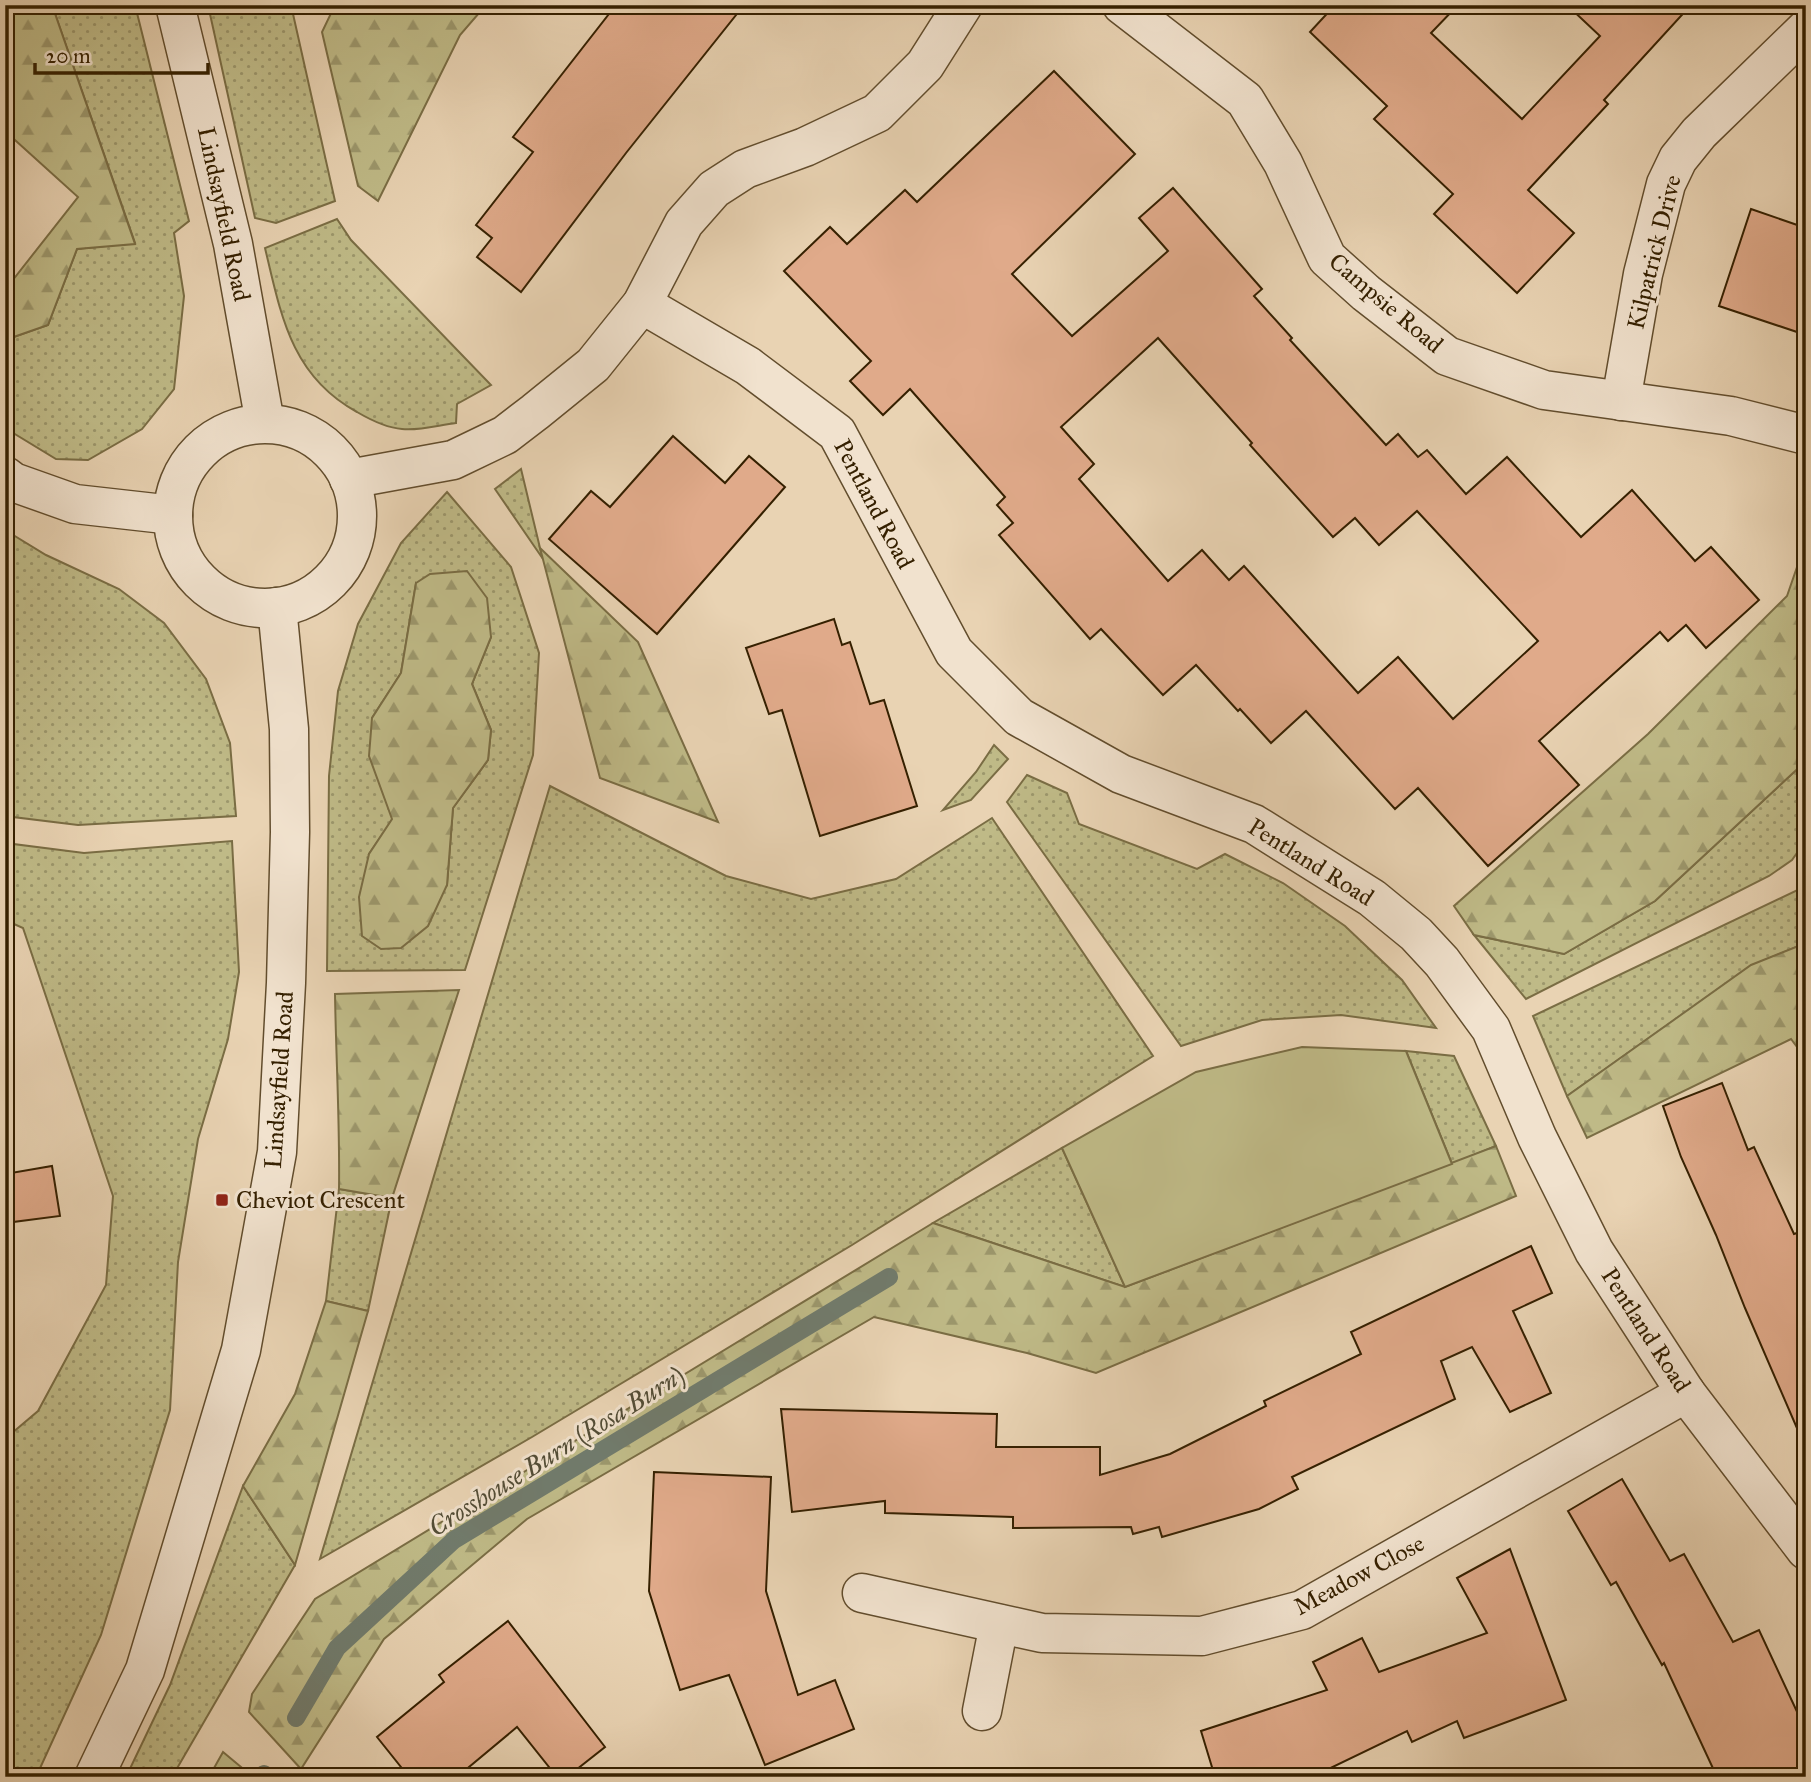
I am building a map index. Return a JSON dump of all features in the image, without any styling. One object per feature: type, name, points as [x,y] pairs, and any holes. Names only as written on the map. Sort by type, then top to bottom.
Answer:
[{"type":"street","name":"Lindsayfield Road","points":[[175,5],[233,244],[265,423]]},
{"type":"street","points":[[349,479],[453,460],[505,435],[593,365],[642,304],[684,223],[714,189],[745,169],[805,147],[877,113],[925,65],[963,5]]},
{"type":"street","name":"Campsie Road","points":[[1122,5],[1245,100],[1283,163],[1327,258],[1366,293],[1447,356],[1544,390],[1731,416],[1806,435]]},
{"type":"street","name":"Kilpatrick Drive","points":[[1621,401],[1643,274],[1666,184],[1678,159],[1699,133],[1806,29]]},
{"type":"street","name":"Pentland Road","points":[[642,304],[748,366],[837,433],[954,652],[1019,717],[1121,774],[1254,824],[1372,898],[1416,934],[1442,962],[1491,1029],[1537,1137],[1594,1251],[1686,1393],[1806,1550]]},
{"type":"street","points":[[265,423],[292,427],[316,438],[335,456],[349,479],[357,508],[355,538],[343,566],[323,588],[297,603],[268,609],[238,605],[212,592],[190,571],[176,544],[173,515],[177,486],[191,461],[211,441],[237,428],[265,423]]},
{"type":"street","points":[[5,476],[13,482],[75,504],[173,515]]},
{"type":"street","name":"Lindsayfield Road","points":[[94,1777],[145,1670],[241,1350],[277,1152],[286,983],[290,832],[289,729],[276,607]]},
{"type":"street","name":"Meadow Close","points":[[862,1593],[1042,1633],[1202,1636],[1302,1610],[1686,1393]]},
{"type":"street","points":[[982,1711],[999,1625]]},
{"type":"green space","points":[[5,5],[52,5],[135,244],[77,249],[48,325],[5,340],[5,290],[78,197],[5,131]]},
{"type":"green space","points":[[52,5],[135,5],[189,221],[174,233],[184,296],[174,389],[142,429],[88,460],[56,459],[5,428],[5,340],[48,325],[77,249],[135,243]]},
{"type":"green space","points":[[208,5],[291,5],[335,201],[276,223],[255,218]]},
{"type":"green space","points":[[335,5],[486,5],[460,35],[378,201],[358,186],[322,32]]},
{"type":"green space","points":[[337,219],[351,240],[491,385],[457,404],[456,423],[409,429],[378,423],[335,397],[317,381],[303,362],[284,320],[265,248]]},
{"type":"green space","points":[[521,469],[540,548],[543,559],[495,489]]},
{"type":"green space","points":[[447,492],[511,567],[539,653],[533,755],[465,970],[327,971],[329,776],[338,691],[358,624],[401,543]],"holes":[[[416,583],[491,637],[472,684],[491,730],[488,760],[453,808],[447,885],[369,854],[393,819],[372,718],[401,673]]]},
{"type":"green space","points":[[5,530],[46,555],[119,589],[164,623],[206,679],[230,743],[236,816],[78,825],[5,816]]},
{"type":"green space","points":[[1806,541],[1806,761],[1655,901],[1564,954],[1474,935],[1454,906],[1648,734],[1787,596]]},
{"type":"green space","points":[[540,548],[638,642],[718,822],[600,778]]},
{"type":"green space","points":[[467,571],[487,598],[491,637],[472,684],[491,730],[488,760],[453,808],[447,885],[428,926],[401,948],[381,949],[362,936],[359,897],[369,854],[392,819],[369,756],[372,718],[401,673],[416,583],[430,574]]},
{"type":"green space","points":[[994,745],[1008,759],[971,800],[943,810],[976,772]]},
{"type":"green space","points":[[1806,761],[1806,840],[1792,860],[1769,876],[1526,999],[1474,935],[1564,954],[1655,901]]},
{"type":"green space","points":[[1027,775],[1067,793],[1079,824],[1197,869],[1225,854],[1283,883],[1345,926],[1402,980],[1436,1028],[1341,1015],[1262,1020],[1181,1046],[1007,802]]},
{"type":"green space","points":[[550,786],[726,876],[811,899],[896,879],[992,818],[1153,1056],[852,1245],[532,1437],[320,1559]]},
{"type":"green space","points":[[232,841],[239,972],[228,1039],[198,1139],[178,1262],[170,1410],[101,1635],[36,1777],[5,1777],[5,1439],[38,1411],[106,1285],[113,1196],[23,928],[5,920],[5,843],[84,853]]},
{"type":"green space","points":[[1806,883],[1806,943],[1751,966],[1567,1096],[1533,1016],[1802,888]]},
{"type":"green space","points":[[1806,943],[1806,1059],[1791,1039],[1587,1138],[1567,1096],[1751,965]]},
{"type":"green space","points":[[459,990],[392,1198],[339,1189],[335,994]]},
{"type":"green space","points":[[1302,1047],[1406,1051],[1452,1164],[1125,1287],[1062,1148],[1196,1072]]},
{"type":"green space","points":[[1406,1051],[1454,1056],[1496,1146],[1452,1164]]},
{"type":"green space","points":[[1496,1146],[1516,1196],[1096,1373],[1027,1353],[874,1317],[527,1519],[384,1639],[301,1769],[249,1712],[252,1694],[315,1599],[933,1223],[1125,1287]]},
{"type":"green space","points":[[1062,1148],[1125,1287],[933,1223]]},
{"type":"green space","points":[[339,1189],[392,1198],[368,1311],[326,1301]]},
{"type":"green space","points":[[326,1301],[368,1311],[295,1565],[243,1486],[295,1394]]},
{"type":"green space","points":[[243,1486],[295,1565],[172,1777],[126,1777],[170,1685]]},
{"type":"green space","points":[[223,1752],[253,1777],[209,1777]]},
{"type":"building","points":[[616,5],[744,5],[626,153],[521,292],[477,257],[492,238],[476,225],[533,152],[513,137]]},
{"type":"building","points":[[1335,5],[1458,5],[1431,33],[1522,119],[1600,36],[1567,5],[1691,5],[1604,100],[1608,104],[1528,190],[1574,233],[1517,293],[1434,214],[1453,194],[1374,119],[1387,106],[1310,32]]},
{"type":"building","points":[[1054,71],[1135,154],[1012,274],[1072,336],[1168,251],[1139,218],[1173,188],[1262,289],[1254,296],[1292,338],[1290,340],[1386,445],[1398,434],[1418,457],[1427,450],[1466,494],[1507,457],[1581,537],[1632,490],[1695,561],[1711,547],[1759,600],[1706,648],[1686,625],[1668,641],[1660,632],[1539,741],[1579,785],[1488,866],[1418,788],[1395,809],[1306,711],[1271,743],[1196,665],[1163,695],[1101,629],[1090,639],[999,535],[1013,523],[997,505],[1005,497],[910,389],[883,415],[850,381],[871,361],[784,271],[830,227],[847,244],[905,190],[917,202]],"holes":[[[1158,338],[1252,443],[1250,445],[1333,537],[1355,518],[1379,545],[1417,511],[1538,641],[1453,719],[1398,657],[1358,693],[1244,566],[1229,580],[1202,550],[1168,581],[1079,479],[1094,464],[1061,427]]]},
{"type":"building","points":[[1751,209],[1806,228],[1806,335],[1719,306]]},
{"type":"building","points":[[673,436],[725,483],[749,456],[785,487],[657,634],[549,539],[591,491],[610,507]]},
{"type":"building","points":[[834,619],[842,645],[850,642],[870,704],[884,700],[917,806],[820,836],[782,710],[769,714],[746,648]]},
{"type":"building","points":[[1722,1083],[1748,1150],[1754,1147],[1794,1234],[1806,1230],[1806,1449],[1681,1157],[1663,1106]]},
{"type":"building","points":[[52,1166],[60,1216],[5,1223],[5,1174]]},
{"type":"building","points":[[1531,1246],[1552,1293],[1513,1311],[1551,1393],[1510,1412],[1472,1347],[1441,1361],[1455,1399],[1292,1477],[1298,1489],[1259,1509],[1162,1537],[1159,1527],[1133,1534],[1131,1527],[1013,1528],[1013,1517],[885,1513],[885,1501],[792,1512],[781,1409],[997,1414],[996,1447],[1100,1447],[1100,1475],[1170,1454],[1266,1406],[1264,1401],[1361,1354],[1351,1332]]},
{"type":"building","points":[[654,1472],[771,1477],[766,1591],[798,1695],[835,1680],[854,1729],[765,1765],[729,1675],[680,1690],[649,1591]]},
{"type":"building","points":[[1622,1479],[1670,1561],[1684,1554],[1733,1642],[1759,1630],[1806,1731],[1806,1777],[1717,1777],[1664,1663],[1662,1665],[1616,1582],[1611,1585],[1568,1511]]},
{"type":"building","points":[[1510,1549],[1566,1700],[1464,1738],[1457,1721],[1412,1742],[1407,1731],[1312,1777],[1215,1777],[1201,1731],[1327,1690],[1313,1662],[1362,1638],[1379,1672],[1487,1633],[1457,1578]]},
{"type":"building","points":[[508,1621],[605,1747],[567,1777],[557,1777],[517,1727],[457,1777],[409,1777],[377,1737],[444,1682],[439,1675]]},
{"type":"waterway","name":"Crosshouse Burn (Rosa Burn)","points":[[296,1718],[337,1648],[454,1540],[889,1277]]},
{"type":"place","name":"Cheviot Crescent","points":[[222,1200]]}]
